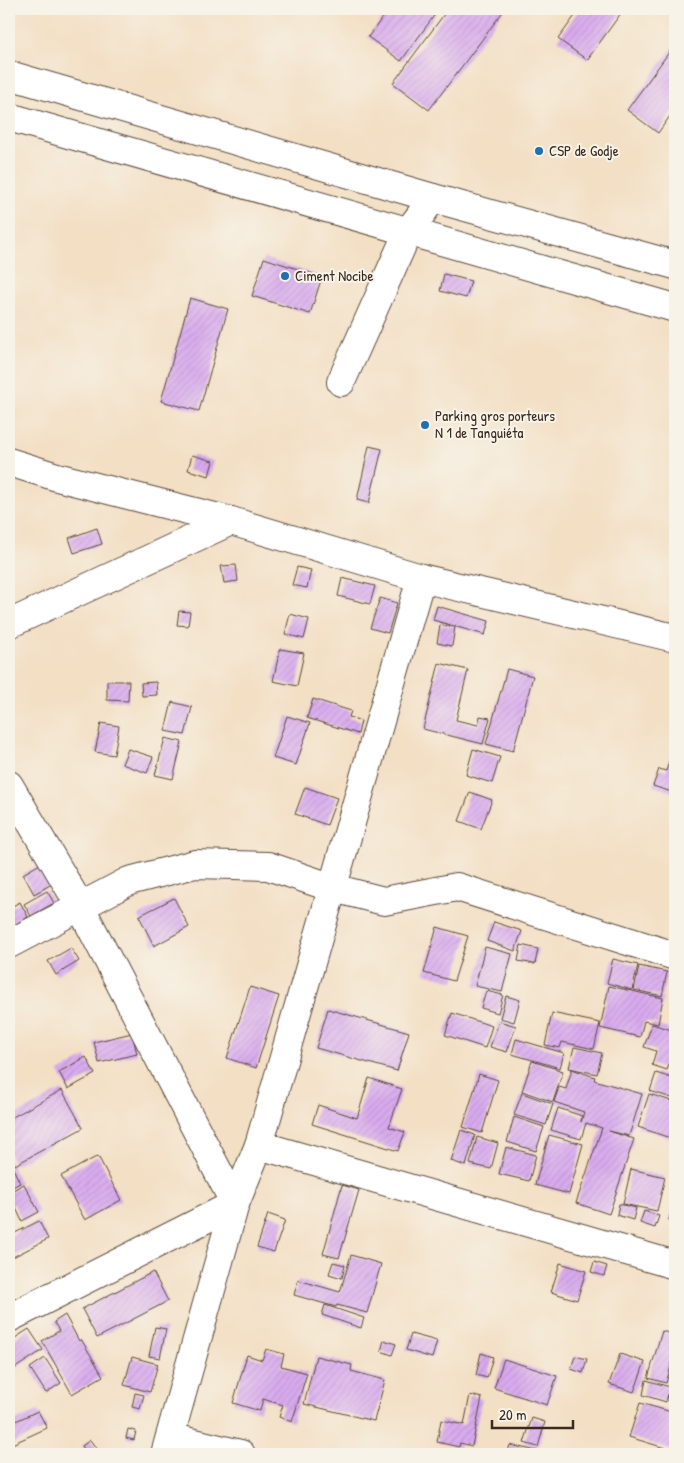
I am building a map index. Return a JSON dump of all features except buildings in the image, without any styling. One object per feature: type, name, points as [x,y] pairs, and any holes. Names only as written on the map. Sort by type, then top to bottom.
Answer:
[{"type":"main road","points":[[9,75],[675,266]]},
{"type":"main road","points":[[9,118],[675,308]]},
{"type":"main road","points":[[341,382],[408,232],[433,198]]},
{"type":"main road","points":[[9,462],[57,477],[231,521],[421,578],[675,638]]},
{"type":"main road","points":[[9,624],[231,521]]},
{"type":"main road","points":[[240,1454],[168,1446],[235,1204],[260,1145],[421,578]]},
{"type":"main road","points":[[9,784],[80,906],[235,1204]]},
{"type":"main road","points":[[9,944],[129,881],[195,864],[268,866],[333,888],[384,900],[457,887],[675,956]]},
{"type":"main road","points":[[260,1145],[675,1265]]},
{"type":"main road","points":[[9,1318],[235,1204]]},
{"type":"place","name":"CSP de Godje","points":[[539,151]]},
{"type":"place","name":"Ciment Nocibe","points":[[285,276]]},
{"type":"place","name":"Parking gros porteurs N 1 de Tanguiéta","points":[[425,425]]}]
